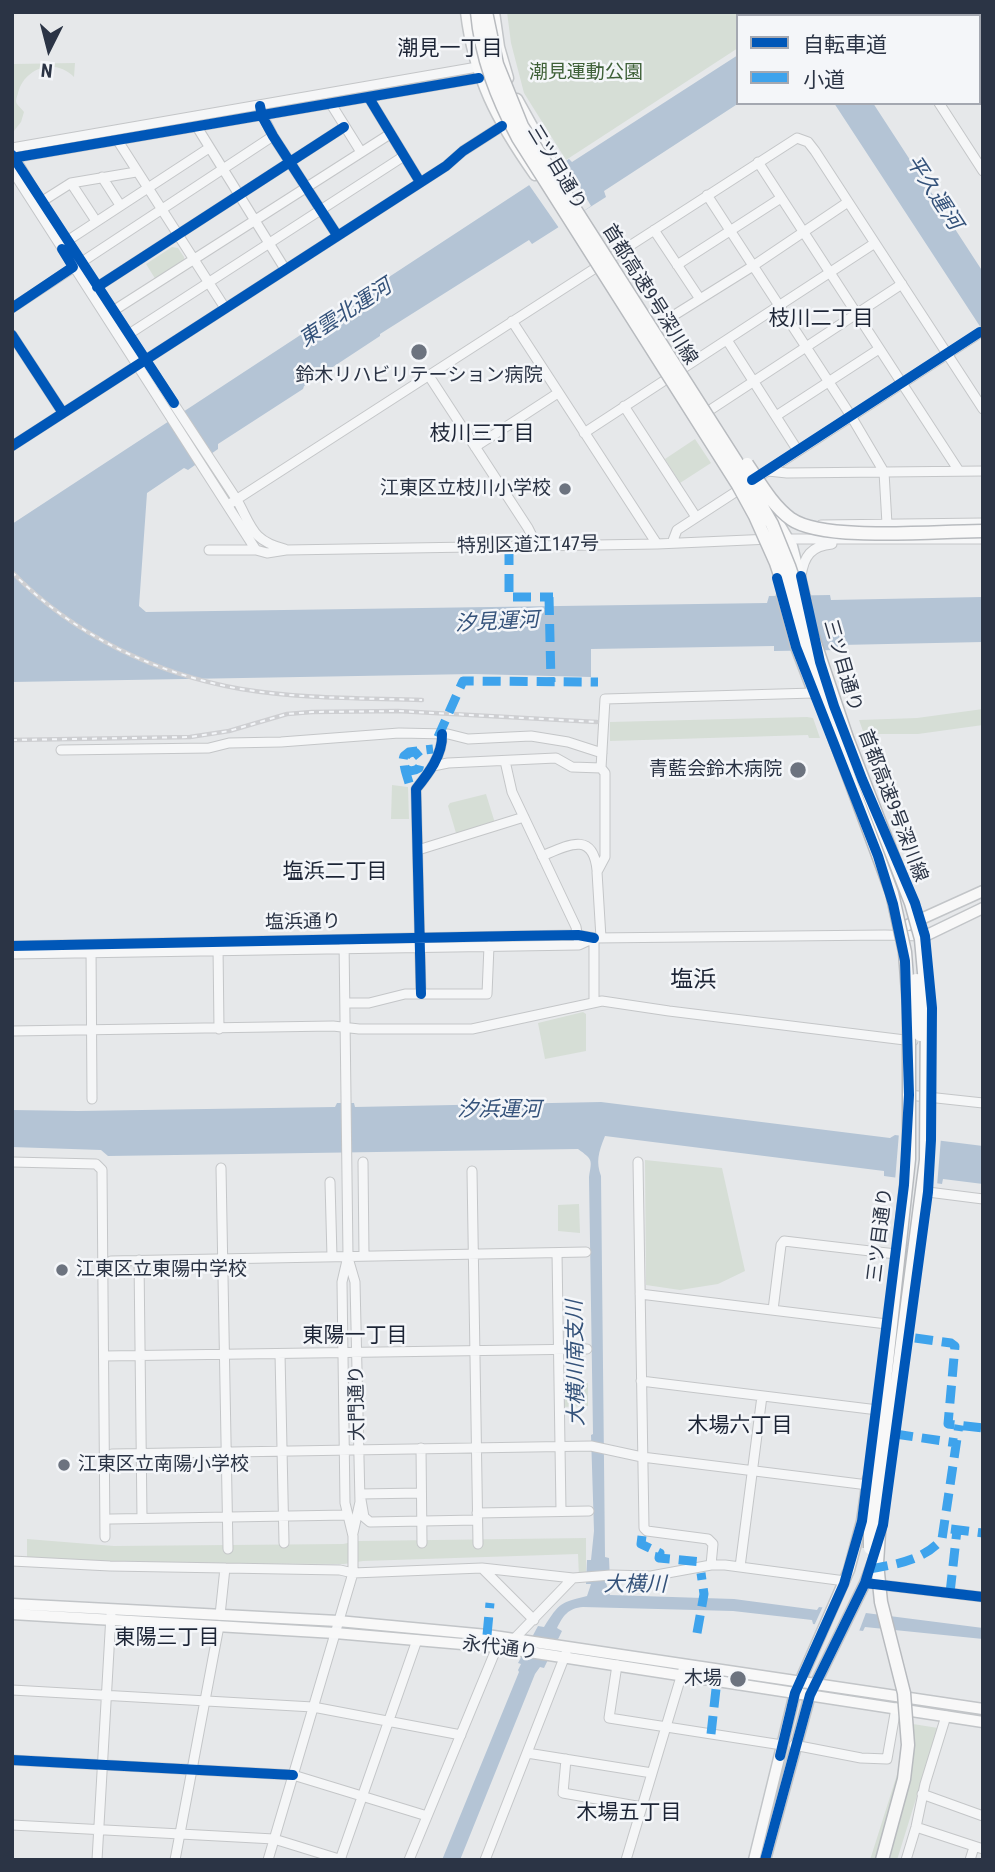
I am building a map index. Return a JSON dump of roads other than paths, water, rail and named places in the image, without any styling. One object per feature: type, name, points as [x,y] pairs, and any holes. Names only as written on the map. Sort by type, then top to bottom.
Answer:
[{"type":"highway","name":"首都高速9号深川線","points":[[477,12],[482,45],[493,84],[518,138],[755,516],[776,563],[836,742],[895,905],[905,952],[909,1006],[911,1134],[870,1518],[870,1551],[903,1693],[908,1734],[903,1784],[882,1860]]},
{"type":"highway","name":"首都高速9号深川線","points":[[486,12],[497,64],[522,126],[757,495],[782,546],[843,726],[911,903],[924,959],[928,1049],[926,1160],[877,1540],[879,1592],[904,1693],[908,1745],[901,1795],[882,1860]]},
{"type":"highway","points":[[659,342],[770,498],[779,509],[800,524],[813,529],[845,532],[983,531]]},
{"type":"highway","points":[[836,742],[888,861],[913,960],[919,1008],[920,1101],[916,1177],[902,1253],[898,1304],[888,1324]]},
{"type":"main road","name":"三ツ目通り","points":[[466,12],[477,73],[502,126],[569,223],[603,263],[652,329],[674,374],[707,412],[787,536],[801,576],[820,663],[846,740],[889,839],[925,936],[931,980],[932,1041],[928,1192],[883,1525],[865,1583],[810,1695],[794,1745],[765,1860]]},
{"type":"main road","name":"三ツ目通り","points":[[494,12],[504,64],[519,105],[583,213],[603,263],[757,512],[769,539],[791,633],[878,856],[900,932],[905,961],[909,1095],[902,1253]]},
{"type":"main road","points":[[900,932],[983,891]]},
{"type":"main road","points":[[925,936],[983,908]]},
{"type":"main road","points":[[754,1860],[795,1693],[845,1581],[862,1521],[888,1324]]},
{"type":"main road","name":"永代通り","points":[[12,1604],[111,1615]]},
{"type":"main road","name":"永代通り","points":[[12,1614],[111,1615],[220,1621],[497,1647],[983,1722]]},
{"type":"main road","name":"永代通り","points":[[220,1621],[338,1621],[515,1638],[983,1709]]},
{"type":"street","points":[[142,363],[129,334],[97,287],[77,265],[67,241],[13,157],[369,98],[477,73],[504,64]]},
{"type":"street","points":[[12,148],[260,105],[477,73]]},
{"type":"street","points":[[369,98],[420,182]]},
{"type":"street","points":[[331,104],[361,152]]},
{"type":"street","points":[[260,105],[262,116],[273,136],[337,235]]},
{"type":"street","points":[[940,105],[983,171]]},
{"type":"street","points":[[12,446],[502,126]]},
{"type":"street","points":[[197,127],[285,269]]},
{"type":"street","points":[[97,287],[344,127]]},
{"type":"street","points":[[113,311],[390,134]]},
{"type":"street","points":[[12,308],[273,136]]},
{"type":"street","points":[[228,505],[797,138],[802,139],[815,152],[983,409]]},
{"type":"street","points":[[118,141],[225,308]]},
{"type":"street","points":[[67,241],[209,148]]},
{"type":"street","points":[[129,334],[404,156]]},
{"type":"street","points":[[758,162],[959,471]]},
{"type":"street","points":[[12,170],[210,467],[228,505],[256,550]]},
{"type":"street","points":[[41,202],[71,183],[136,172]]},
{"type":"street","points":[[102,177],[120,205]]},
{"type":"street","points":[[71,183],[96,222]]},
{"type":"street","points":[[707,195],[851,416],[884,472],[887,524]]},
{"type":"street","points":[[677,265],[782,198]]},
{"type":"street","points":[[652,329],[848,202]]},
{"type":"street","points":[[654,230],[700,299]]},
{"type":"street","points":[[584,432],[875,243]]},
{"type":"street","points":[[707,412],[902,284]]},
{"type":"street","points":[[512,321],[657,544]]},
{"type":"street","points":[[672,543],[677,530],[696,517],[981,332]]},
{"type":"street","points":[[12,335],[63,413]]},
{"type":"street","points":[[727,340],[798,451]]},
{"type":"street","points":[[776,416],[879,349]]},
{"type":"street","points":[[429,376],[537,546]]},
{"type":"street","points":[[475,447],[558,393]]},
{"type":"street","points":[[624,406],[696,517]]},
{"type":"street","name":"特別区道江147号","points":[[210,467],[237,500],[259,539],[286,550]]},
{"type":"street","points":[[768,471],[983,471]]},
{"type":"street","name":"特別区道江147号","points":[[787,536],[800,528],[823,525],[983,523]]},
{"type":"street","name":"特別区道江147号","points":[[209,550],[256,550],[267,553],[286,550],[657,544],[787,536],[887,540],[983,539]]},
{"type":"street","name":"特別区道江147号","points":[[801,576],[806,558],[816,547],[887,540]]},
{"type":"street","points":[[597,872],[605,857],[606,843],[605,773],[601,768],[606,698],[814,693]]},
{"type":"street","points":[[61,750],[209,748],[229,743],[281,742],[380,733],[442,734],[468,739],[531,736],[568,742],[602,753]]},
{"type":"street","points":[[421,994],[416,789],[433,766],[442,743],[442,734]]},
{"type":"street","points":[[433,766],[556,758],[572,767],[601,768]]},
{"type":"street","points":[[505,761],[512,792],[578,940]]},
{"type":"street","points":[[418,850],[524,817]]},
{"type":"street","points":[[542,856],[572,845],[588,846],[593,851],[597,872],[594,1002]]},
{"type":"street","name":"塩浜通り","points":[[420,943],[489,946],[597,938],[900,932],[925,936]]},
{"type":"street","name":"塩浜通り","points":[[12,954],[91,949],[578,940]]},
{"type":"street","points":[[344,944],[348,1256]]},
{"type":"street","name":"塩浜通り","points":[[12,946],[91,949]]},
{"type":"street","points":[[345,1003],[369,1003],[393,996],[421,994],[487,994],[489,946]]},
{"type":"street","points":[[218,947],[219,1029]]},
{"type":"street","points":[[91,949],[92,1099]]},
{"type":"street","points":[[12,1031],[346,1027],[472,1029],[602,1001],[679,1013],[932,1041]]},
{"type":"street","points":[[909,1095],[983,1103]]},
{"type":"street","points":[[12,1162],[96,1164],[102,1170],[106,1537]]},
{"type":"street","points":[[363,1162],[364,1256]]},
{"type":"street","points":[[638,1162],[644,1530],[708,1539],[713,1544],[711,1565]]},
{"type":"street","points":[[221,1168],[228,1549]]},
{"type":"street","points":[[472,1171],[478,1544]]},
{"type":"street","points":[[330,1182],[332,1257]]},
{"type":"street","points":[[928,1192],[983,1199]]},
{"type":"street","points":[[773,1310],[781,1245],[784,1241],[902,1253]]},
{"type":"street","points":[[111,1261],[586,1252]]},
{"type":"street","points":[[557,1253],[561,1511]]},
{"type":"street","name":"大門通り","points":[[268,1860],[353,1573],[353,1536],[360,1494],[355,1282],[348,1256]]},
{"type":"street","name":"大門通り","points":[[348,1256],[342,1282],[344,1450],[345,1503],[353,1536]]},
{"type":"street","points":[[139,1260],[142,1518]]},
{"type":"street","points":[[640,1294],[910,1326]]},
{"type":"street","points":[[104,1356],[587,1349]]},
{"type":"street","points":[[280,1354],[284,1543]]},
{"type":"street","points":[[641,1381],[898,1413]]},
{"type":"street","points":[[740,1567],[762,1396]]},
{"type":"street","points":[[112,1454],[591,1446],[642,1457],[868,1485]]},
{"type":"street","points":[[421,1448],[422,1543]]},
{"type":"street","points":[[421,1493],[360,1494],[366,1521],[422,1521],[589,1511]]},
{"type":"street","points":[[111,1520],[348,1515]]},
{"type":"street","points":[[12,1561],[340,1570],[353,1573],[482,1568],[573,1578],[651,1576],[711,1565],[845,1581]]},
{"type":"street","points":[[175,1860],[220,1621],[225,1568]]},
{"type":"street","points":[[482,1568],[534,1620]]},
{"type":"street","points":[[409,1860],[497,1647],[515,1638],[573,1578]]},
{"type":"street","points":[[865,1583],[983,1597]]},
{"type":"street","points":[[97,1860],[111,1615]]},
{"type":"street","points":[[12,1825],[274,1839],[341,1860],[417,1640]]},
{"type":"street","points":[[485,1860],[565,1658],[562,1645]]},
{"type":"street","points":[[626,1860],[685,1663]]},
{"type":"street","points":[[617,1665],[609,1718],[782,1745]]},
{"type":"street","points":[[12,1690],[313,1707],[461,1735]]},
{"type":"street","points":[[794,1745],[861,1758],[887,1759],[896,1709]]},
{"type":"street","points":[[906,1860],[922,1794],[946,1716]]},
{"type":"street","points":[[527,1753],[652,1773]]},
{"type":"street","points":[[566,1759],[564,1793],[642,1807]]},
{"type":"street","points":[[12,1760],[293,1775],[427,1816]]},
{"type":"street","points":[[922,1794],[983,1816]]},
{"type":"street","points":[[916,1827],[979,1848],[970,1860]]},
{"type":"water","points":[[736,56],[736,105],[604,191],[606,197],[532,244],[529,240],[380,334],[303,389],[218,444],[218,449],[188,470],[184,468],[147,493],[139,606],[146,612],[767,603],[769,596],[830,595],[831,600],[983,597],[983,642],[840,645],[839,650],[774,651],[774,646],[591,649],[591,677],[473,674],[12,682],[12,524],[569,159],[572,162]]},
{"type":"water","points":[[835,105],[874,105],[983,272],[983,331]]},
{"type":"water","name":"汐浜運河","points":[[601,1102],[890,1138],[895,1135],[983,1146],[983,1184],[943,1179],[942,1184],[884,1176],[884,1171],[605,1136],[598,1162],[601,1176],[605,1557],[609,1558],[610,1581],[606,1583],[610,1595],[734,1599],[817,1610],[819,1607],[983,1628],[983,1639],[865,1627],[863,1631],[813,1624],[812,1620],[733,1611],[583,1607],[573,1609],[561,1620],[557,1628],[562,1631],[544,1668],[540,1667],[535,1674],[460,1860],[442,1860],[519,1672],[521,1664],[518,1663],[538,1626],[544,1627],[561,1605],[587,1596],[591,1584],[586,1584],[587,1560],[591,1560],[594,1531],[589,1158],[578,1149],[108,1156],[101,1150],[12,1147],[12,1110],[335,1107],[337,1103],[354,1103],[355,1107]]},
{"type":"railway","points":[[12,572],[62,615],[89,633],[118,649],[178,673],[241,689],[286,695],[422,700]]},
{"type":"railway","points":[[12,740],[190,737],[229,731],[287,714],[312,712],[398,711],[597,722]]},
{"type":"place","name":"鈴木リハビリテーション病院","points":[[419,352]]},
{"type":"place","name":"江東区立枝川小学校","points":[[565,489]]},
{"type":"place","name":"青藍会鈴木病院","points":[[798,770]]},
{"type":"place","name":"江東区立東陽中学校","points":[[62,1270]]},
{"type":"place","name":"江東区立南陽小学校","points":[[64,1465]]},
{"type":"place","name":"木場","points":[[738,1679]]},
{"type":"district","name":"潮見一丁目","points":[[450,50]]},
{"type":"district","name":"枝川二丁目","points":[[821,320]]},
{"type":"district","name":"枝川三丁目","points":[[482,435]]},
{"type":"district","name":"塩浜二丁目","points":[[335,873]]},
{"type":"district","name":"塩浜","points":[[693,981]]},
{"type":"district","name":"東陽一丁目","points":[[355,1337]]},
{"type":"district","name":"木場六丁目","points":[[740,1427]]},
{"type":"district","name":"東陽三丁目","points":[[167,1639]]},
{"type":"district","name":"木場五丁目","points":[[629,1814]]},
{"type":"park label","name":"潮見運動公園","points":[[586,73]]},
{"type":"water label","name":"平久運河","points":[[933,193]]},
{"type":"water label","name":"東雲北運河","points":[[346,314]]},
{"type":"water label","name":"汐見運河","points":[[497,623]]},
{"type":"water label","name":"大横川南支川","points":[[577,1363]]},
{"type":"water label","name":"大横川","points":[[635,1586]]}]
